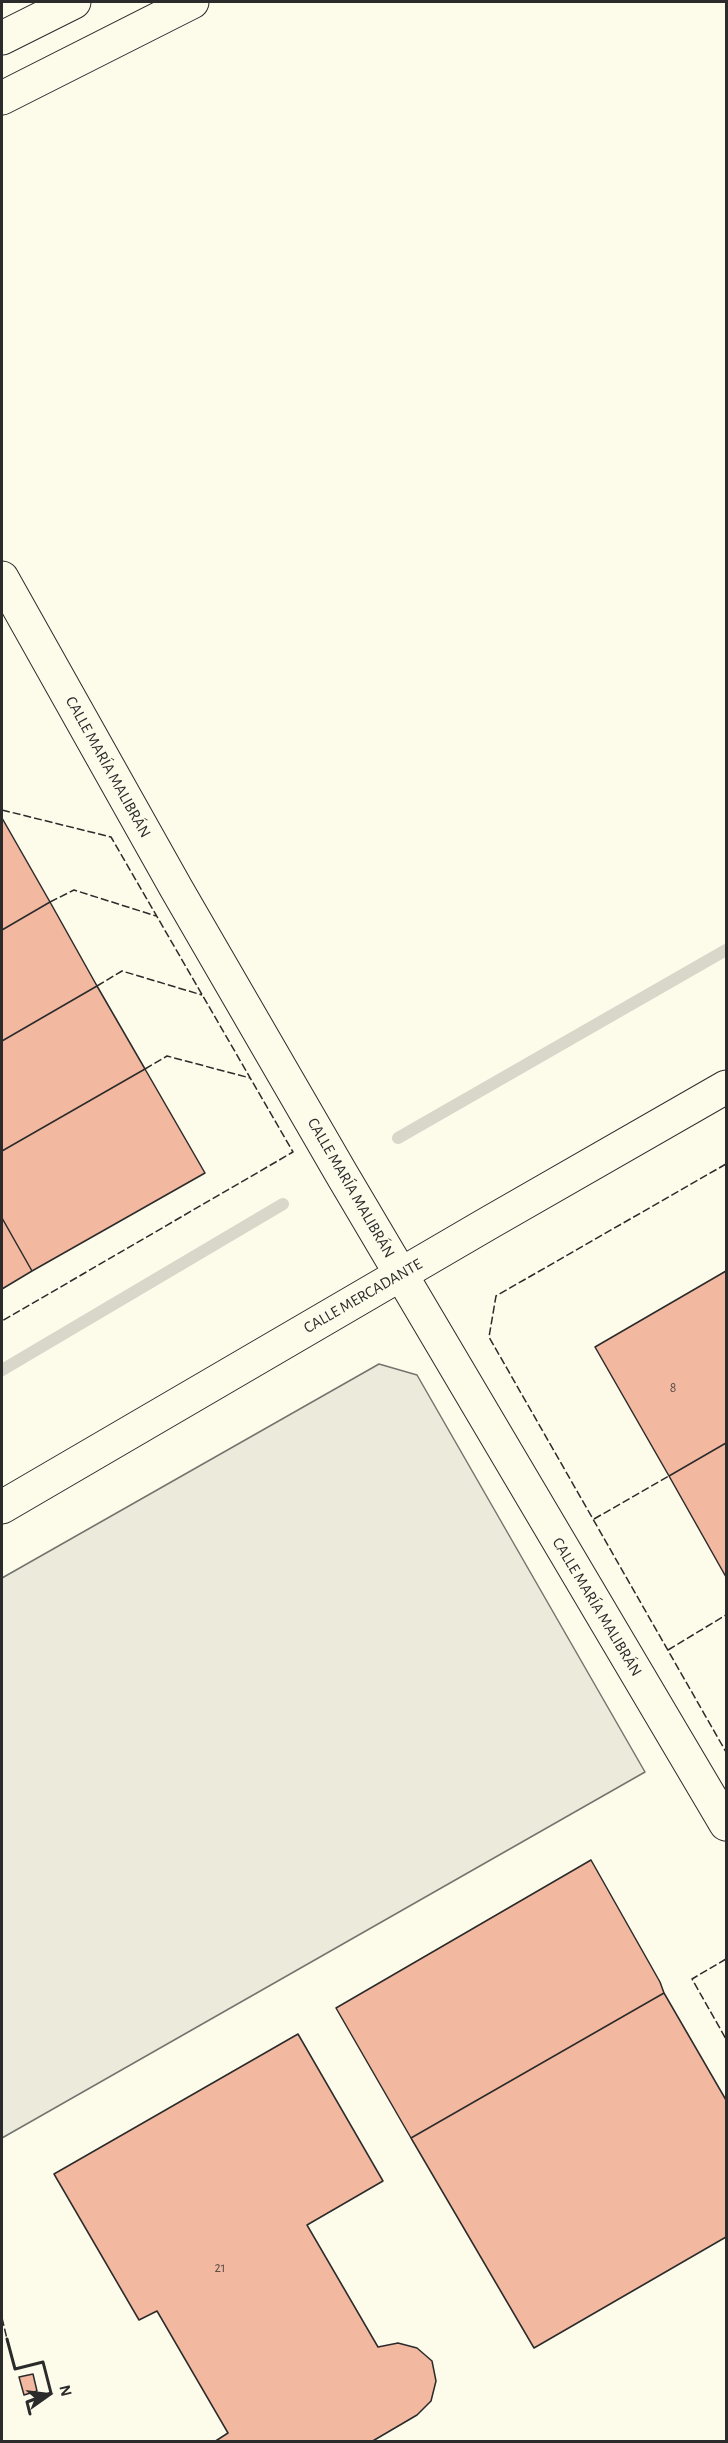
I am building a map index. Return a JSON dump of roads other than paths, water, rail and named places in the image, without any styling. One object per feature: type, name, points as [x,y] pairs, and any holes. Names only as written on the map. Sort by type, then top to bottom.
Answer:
[{"type":"street","points":[[2,38],[74,2]]},
{"type":"street","points":[[2,98],[192,2]]},
{"type":"street","name":"CALLE MARÍA MALIBRÁN","points":[[2,578],[182,898],[726,1824]]},
{"type":"street","name":"CALLE MERCADANTE","points":[[2,1507],[726,1087]]},
{"type":"waterway","points":[[398,1138],[726,950]]},
{"type":"waterway","points":[[2,1370],[283,1204]]}]
